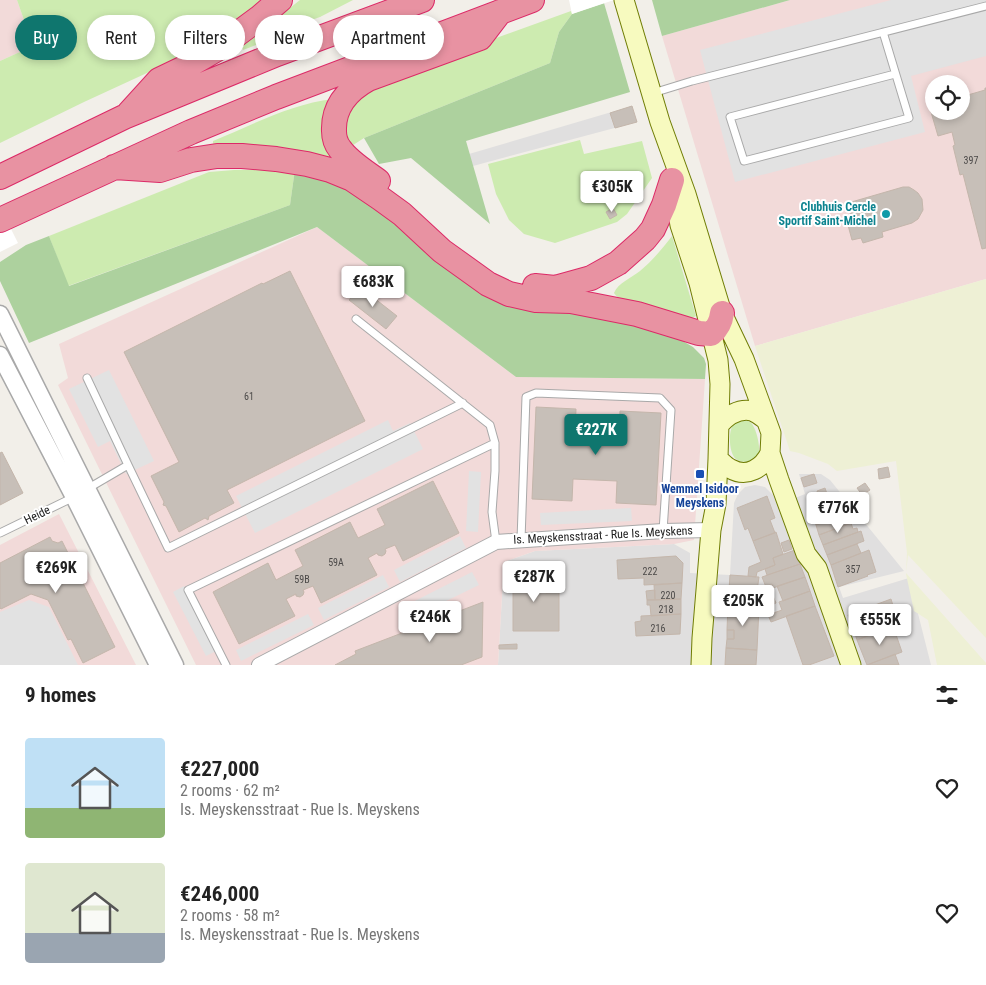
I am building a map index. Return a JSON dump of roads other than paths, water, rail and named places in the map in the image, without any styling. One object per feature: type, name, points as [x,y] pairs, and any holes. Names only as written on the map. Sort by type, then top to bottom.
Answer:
[{"type":"highway","points":[[124,118],[159,80],[217,49],[280,0]]},
{"type":"highway","points":[[0,177],[124,118],[277,54],[422,0]]},
{"type":"highway","points":[[2,219],[192,132],[276,97],[532,0]]},
{"type":"highway","points":[[500,12],[480,38],[368,79],[357,85],[338,106],[334,117],[334,136],[340,148],[358,167],[391,191],[491,272],[525,285],[555,288],[590,278],[618,263],[641,244],[653,229],[664,205],[672,180]]},
{"type":"highway","points":[[114,167],[160,170],[191,160],[217,156],[276,159],[307,164],[352,179],[402,214],[450,256],[488,284],[509,294],[536,300],[571,301],[637,314],[699,333],[711,334],[718,328],[722,319],[722,313]]},
{"type":"main road","points":[[624,0],[660,122],[686,194],[722,313],[744,359],[771,433],[770,453],[779,480],[806,554],[817,568],[851,665]]},
{"type":"main road","name":"Is. Meyskensstraat - Rue Is. Meyskens","points":[[660,122],[680,225],[698,282],[718,360],[720,384],[716,504],[711,530],[701,665]]},
{"type":"main road","points":[[719,425],[734,413],[743,411],[752,411],[766,420]]},
{"type":"main road","points":[[718,459],[733,470],[750,472],[758,468],[770,453]]},
{"type":"street","points":[[0,314],[158,665]]},
{"type":"street","points":[[0,355],[80,493],[175,665]]},
{"type":"street","name":"Is. Meyskensstraat - Rue Is. Meyskens","points":[[496,542],[663,531],[711,530]]},
{"type":"street","points":[[259,665],[496,542]]},
{"type":"lane","points":[[652,93],[692,81],[986,6]]},
{"type":"lane","points":[[882,32],[896,74],[909,118],[744,161],[730,117],[896,74]]},
{"type":"lane","points":[[356,319],[490,424],[494,443],[492,512],[496,542]]},
{"type":"lane","points":[[87,378],[168,548],[463,403]]},
{"type":"lane","points":[[521,540],[526,397],[536,393],[660,398],[671,410],[663,531]]},
{"type":"lane","points":[[226,665],[188,590],[494,443]]},
{"type":"lane","name":"Heide","points":[[0,533],[80,493],[128,466]]},
{"type":"place","name":"Clubhuis Cercle Sportif Saint-Michel","points":[[886,214]]},
{"type":"place","name":"Wemmel Isidoor Meyskens","points":[[700,474]]}]
